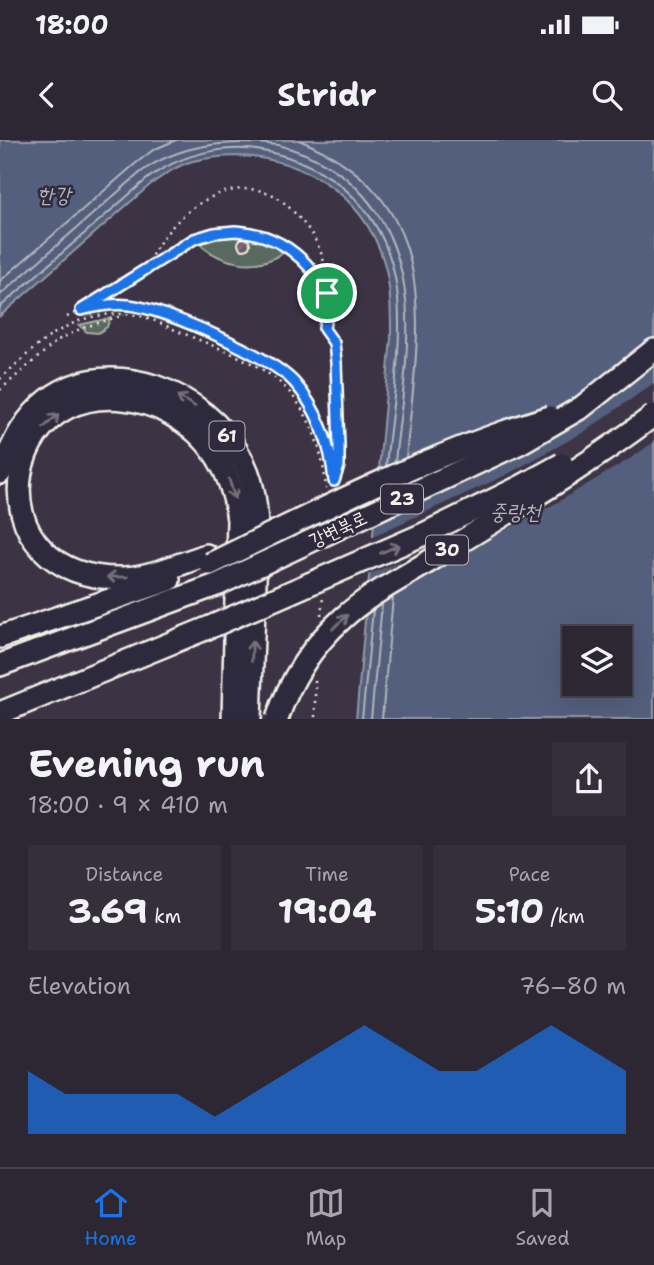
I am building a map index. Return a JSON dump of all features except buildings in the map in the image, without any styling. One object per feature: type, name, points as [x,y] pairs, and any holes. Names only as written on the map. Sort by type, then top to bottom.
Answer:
[{"type":"highway","name":"강변북로","points":[[0,665],[212,568],[510,448],[582,407],[654,350]]},
{"type":"highway","name":"61","points":[[0,473],[15,439],[30,416],[64,390],[85,382],[122,379],[163,389],[191,404],[215,423],[233,443],[241,457],[255,496],[257,527],[250,719]]},
{"type":"highway","points":[[212,568],[125,578],[89,576],[55,562],[30,535],[24,525],[19,505],[22,468],[38,434],[55,417],[78,404],[92,400],[122,399],[156,407],[180,419],[201,436],[217,456],[233,491],[238,520],[233,719]]},
{"type":"highway","points":[[0,638],[212,568],[305,517],[509,429],[582,407]]},
{"type":"highway","name":"강변북로","points":[[0,713],[215,625],[474,510],[654,413]]},
{"type":"highway","name":"30","points":[[277,719],[294,680],[308,657],[344,617],[387,586],[611,449],[654,413]]},
{"type":"path","points":[[146,268],[159,242],[173,224],[191,209],[233,191],[249,190],[275,196],[311,232],[324,260],[327,278],[330,313],[324,329],[334,343],[339,419],[339,466],[327,495]]},
{"type":"path","points":[[67,317],[194,239],[225,232],[253,233],[273,239],[289,248],[310,268],[327,293]]},
{"type":"path","points":[[81,310],[112,304],[152,310],[272,363],[292,380],[313,410],[331,456],[334,481]]},
{"type":"path","points":[[0,390],[58,340],[82,328],[126,314]]},
{"type":"green space","points":[[242,226],[267,232],[291,246],[267,260],[240,263],[215,255],[193,237],[215,229]]},
{"type":"green space","points":[[110,318],[107,327],[98,333],[87,332],[79,325]]},
{"type":"water","name":"중랑천","points":[[0,140],[654,140],[654,719],[356,719],[391,338],[387,275],[380,251],[361,216],[343,196],[322,180],[298,168],[247,157],[220,157],[182,165],[151,184],[0,316]]},
{"type":"pier","points":[[654,383],[654,442],[551,506],[362,608],[365,585],[401,561],[365,576],[369,538],[506,475],[584,432]]},
{"type":"route","points":[[235,231],[263,235],[289,248],[310,268],[327,293],[330,313],[324,329],[334,343],[339,419],[339,466],[334,481],[331,456],[313,410],[292,380],[272,363],[152,310],[112,304],[81,310],[194,239],[235,231]]},
{"type":"water label","name":"한강","points":[[54,195]]}]
